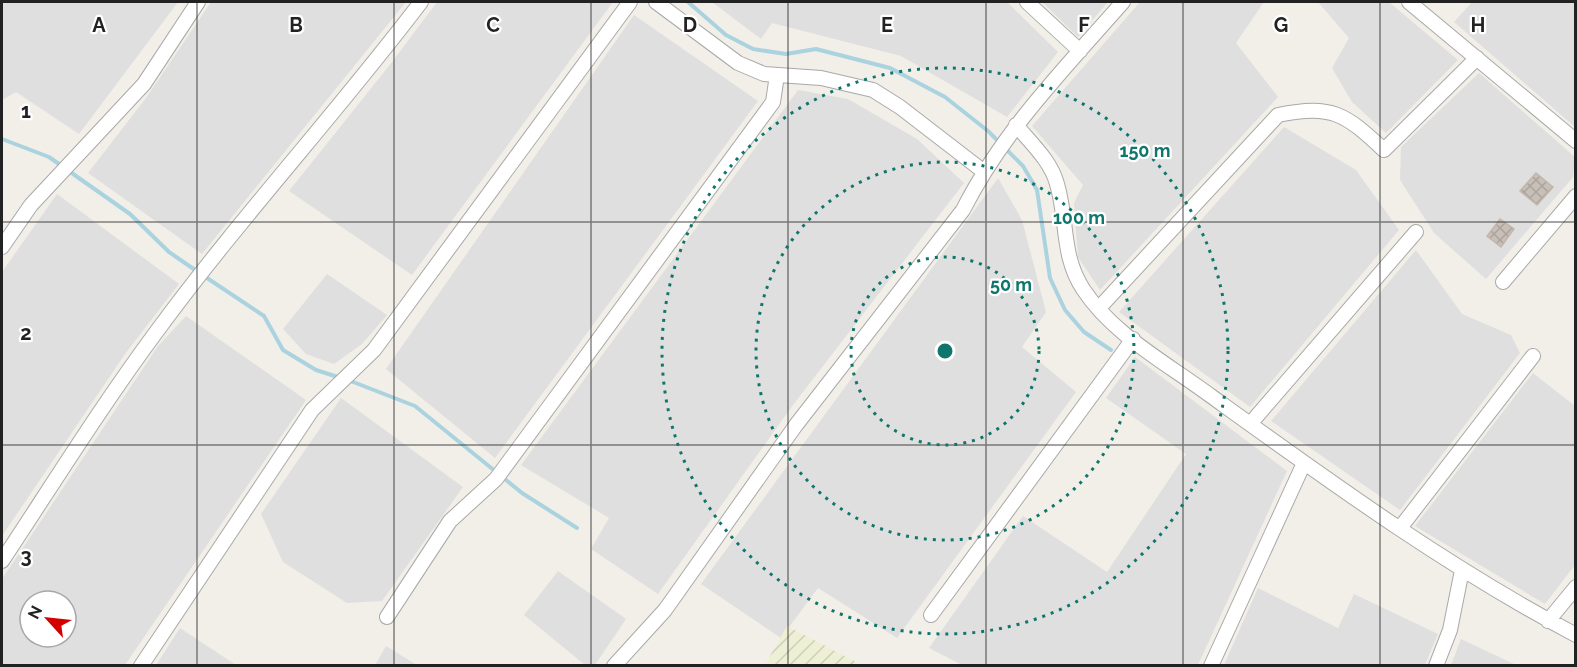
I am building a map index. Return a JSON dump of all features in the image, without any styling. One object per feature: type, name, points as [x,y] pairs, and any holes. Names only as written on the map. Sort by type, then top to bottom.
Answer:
[{"type":"street","points":[[2,247],[31,205],[144,84],[198,2]]},
{"type":"street","points":[[2,561],[156,332],[274,180],[377,59],[421,2]]},
{"type":"street","points":[[141,666],[312,410],[374,350],[630,2]]},
{"type":"street","points":[[656,2],[738,63],[764,74],[821,78],[873,90],[900,107],[983,171]]},
{"type":"street","points":[[1027,2],[1080,51]]},
{"type":"street","points":[[614,666],[666,610],[796,425],[963,210],[983,171],[1016,125],[1123,2]]},
{"type":"street","points":[[1409,2],[1575,141]]},
{"type":"street","points":[[1099,308],[1278,116],[1299,111],[1327,111],[1350,119],[1384,150],[1477,58]]},
{"type":"street","points":[[387,616],[450,521],[496,479],[773,102],[777,75]]},
{"type":"street","points":[[1016,125],[1043,156],[1057,182],[1063,208],[1067,258],[1083,289],[1113,324],[1304,463],[1462,570],[1575,635]]},
{"type":"street","points":[[1503,282],[1575,196]]},
{"type":"street","points":[[1250,424],[1416,232]]},
{"type":"street","points":[[931,615],[1133,339]]},
{"type":"street","points":[[1400,528],[1533,356]]},
{"type":"street","points":[[1211,666],[1304,463]]},
{"type":"street","points":[[1436,666],[1449,630],[1462,570]]},
{"type":"street","points":[[1548,621],[1575,587]]},
{"type":"shaded area","points":[[2,2],[178,2],[79,134],[16,92],[2,100]]},
{"type":"shaded area","points":[[211,2],[406,2],[202,254],[88,173],[146,98]]},
{"type":"shaded area","points":[[437,2],[613,2],[412,275],[289,191]]},
{"type":"shaded area","points":[[712,2],[1007,2],[1058,52],[1007,117],[901,56],[772,23],[761,39]]},
{"type":"shaded area","points":[[1042,2],[1108,2],[1078,37]]},
{"type":"shaded area","points":[[1140,2],[1264,2],[1236,43],[1278,97],[1100,290],[1078,257],[1074,203],[1083,185],[1032,126]]},
{"type":"shaded area","points":[[1318,2],[1389,2],[1458,60],[1386,133],[1352,102],[1332,68],[1349,38]]},
{"type":"shaded area","points":[[1472,2],[1575,2],[1575,127],[1454,22]]},
{"type":"shaded area","points":[[634,15],[758,101],[495,458],[386,369]]},
{"type":"shaded area","points":[[1479,73],[1575,157],[1573,177],[1486,279],[1434,233],[1400,180],[1401,147]]},
{"type":"shaded area","points":[[798,90],[848,99],[917,139],[964,183],[793,405],[658,594],[591,549],[609,518],[521,465]]},
{"type":"shaded area","points":[[1284,127],[1356,170],[1399,230],[1250,407],[1119,312]]},
{"type":"shaded area","points":[[998,178],[1022,220],[1046,312],[1022,347],[1076,392],[897,638],[818,588],[781,638],[701,584]]},
{"type":"shaded area","points":[[57,194],[179,284],[125,354],[2,536],[2,272]]},
{"type":"shaded area","points":[[1416,250],[1462,314],[1511,335],[1520,353],[1400,510],[1271,421]]},
{"type":"shaded area","points":[[327,274],[387,315],[362,344],[334,364],[306,354],[283,329]]},
{"type":"shaded area","points":[[186,316],[306,400],[125,665],[2,665],[2,579],[158,346]]},
{"type":"shaded area","points":[[1135,357],[1287,471],[1198,665],[962,665],[929,648],[1023,516],[1107,572],[1186,454],[1106,398]]},
{"type":"shaded area","points":[[1533,373],[1575,406],[1575,565],[1545,604],[1415,526]]},
{"type":"shaded area","points":[[341,398],[463,487],[382,601],[347,603],[283,562],[261,514]]},
{"type":"shaded area","points":[[558,571],[626,619],[595,665],[585,665],[524,615]]},
{"type":"shaded area","points":[[1258,588],[1338,628],[1354,594],[1438,634],[1425,665],[1224,665]]},
{"type":"shaded area","points":[[180,628],[236,665],[156,665]]},
{"type":"shaded area","points":[[1461,639],[1516,665],[1451,665]]},
{"type":"shaded area","points":[[386,646],[417,665],[375,665]]},
{"type":"green space","points":[[787,626],[862,665],[765,665]]},
{"type":"building","points":[[1536,173],[1553,187],[1537,205],[1520,191]]},
{"type":"building","points":[[1500,219],[1514,229],[1501,247],[1487,236]]},
{"type":"waterway","points":[[688,2],[726,35],[753,49],[786,54],[816,49],[890,68],[945,97],[988,131],[1023,166],[1037,190],[1050,278],[1065,310],[1084,332],[1111,350]]},
{"type":"waterway","points":[[2,139],[49,157],[130,214],[169,252],[198,272]]},
{"type":"waterway","points":[[204,276],[264,316],[283,350],[316,370],[341,378]]},
{"type":"waterway","points":[[348,380],[415,406],[522,493],[577,528]]}]
